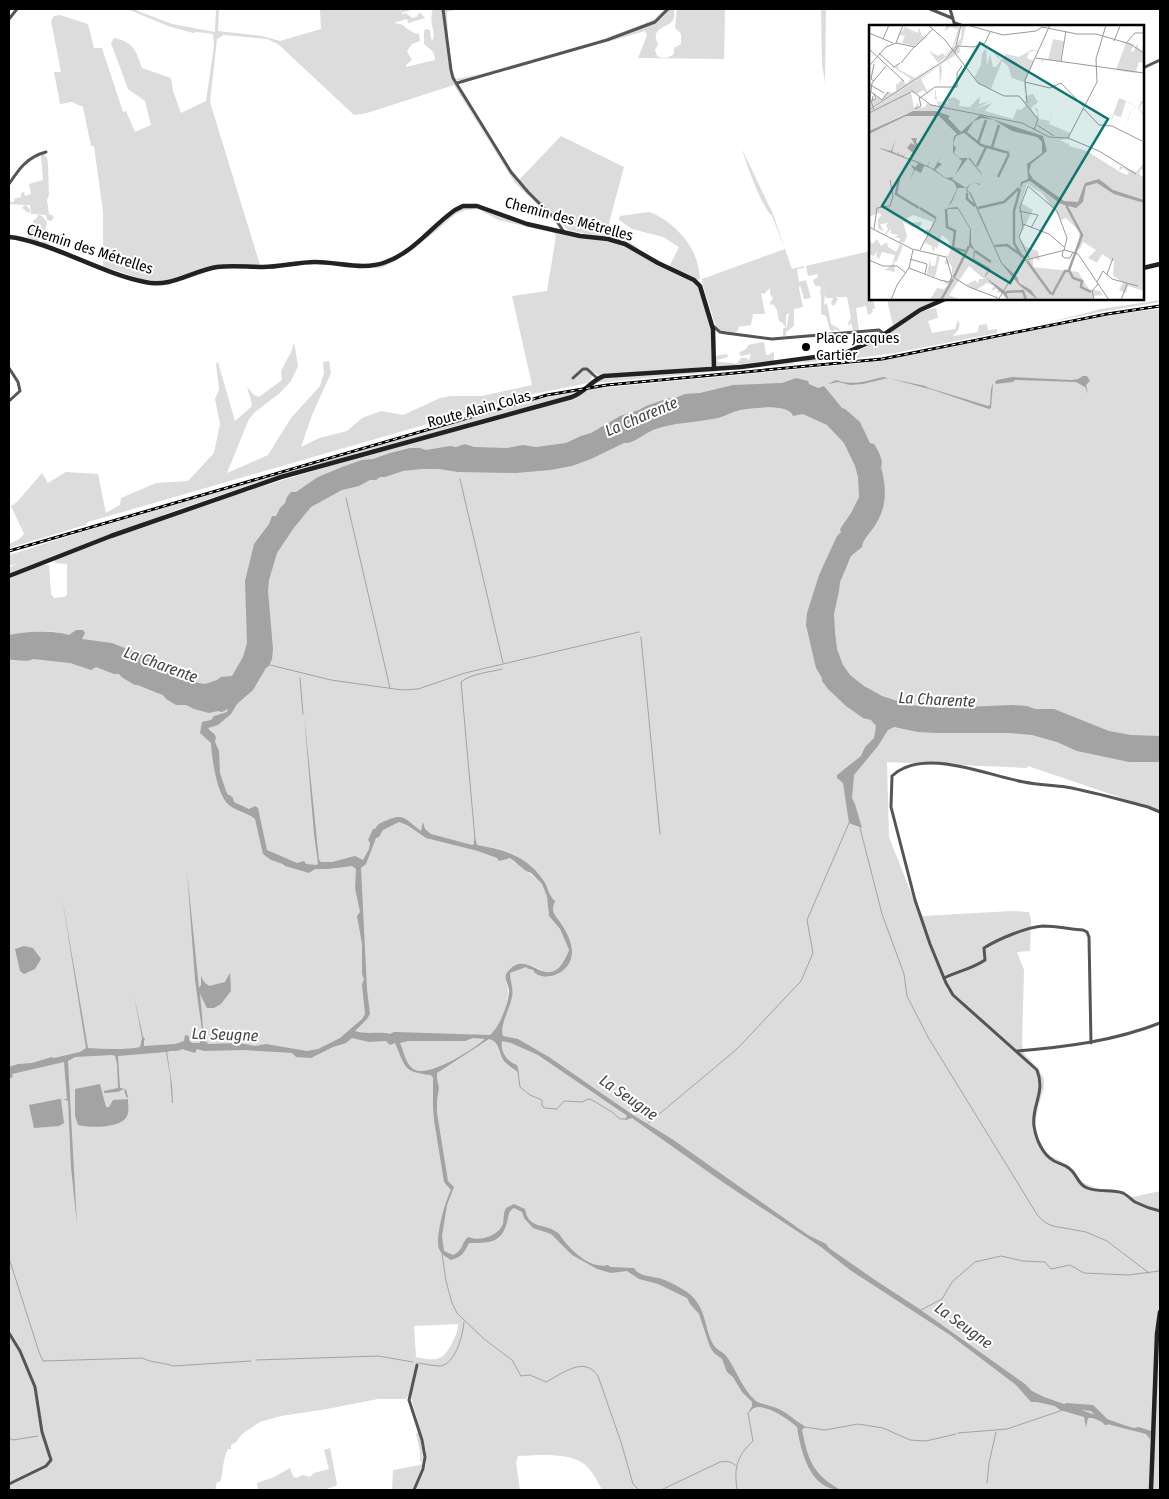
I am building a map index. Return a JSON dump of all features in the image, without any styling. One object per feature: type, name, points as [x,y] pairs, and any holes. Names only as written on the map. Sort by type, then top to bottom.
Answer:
[{"type":"street","points":[[9,19],[17,9]]},
{"type":"street","points":[[443,9],[451,70],[457,83],[511,172],[556,220],[564,232]]},
{"type":"street","points":[[457,83],[606,40],[654,22],[668,9]]},
{"type":"street","points":[[930,9],[952,18]]},
{"type":"street","points":[[950,9],[954,25]]},
{"type":"street","points":[[1144,68],[1160,60]]},
{"type":"street","points":[[9,184],[22,165],[34,156],[46,152]]},
{"type":"street","name":"Chemin des Métrelles","points":[[9,237],[19,238],[70,254],[119,274],[145,282],[156,283],[175,281],[206,269],[219,267],[264,267],[316,262],[365,266],[385,263],[403,253],[455,210],[471,205],[485,208],[527,224],[625,244],[694,280],[700,286],[714,332],[714,369]]},
{"type":"street","points":[[1144,268],[1160,264]]},
{"type":"street","name":"Route Alain Colas","points":[[9,576],[68,552],[198,505],[301,471],[572,397],[581,393],[598,379],[614,375],[714,369],[834,355],[861,348],[920,310],[943,300]]},
{"type":"street","points":[[712,325],[720,332],[726,334],[772,339],[879,330],[885,334]]},
{"type":"street","points":[[9,368],[18,382],[20,391],[9,402]]},
{"type":"street","points":[[573,378],[584,369],[587,369],[598,379]]},
{"type":"street","points":[[1160,812],[1114,798],[1067,788],[1024,782],[966,768],[936,764],[913,764],[897,771],[892,776],[891,808],[915,900],[930,944],[953,995],[1037,1070],[1041,1080],[1033,1124],[1044,1153],[1053,1161],[1073,1171],[1084,1187],[1095,1190],[1110,1190],[1124,1194],[1147,1208],[1160,1211]]},
{"type":"street","points":[[944,978],[956,972],[973,968],[985,960],[984,948],[991,944],[1034,927],[1045,926],[1083,930],[1089,936],[1091,1043]]},
{"type":"street","points":[[1017,1052],[1091,1043],[1142,1030],[1160,1023]]},
{"type":"street","points":[[1151,1490],[1157,1334],[1160,1312]]},
{"type":"street","points":[[9,1334],[20,1351],[32,1378],[50,1463],[9,1484]]},
{"type":"street","points":[[414,1490],[424,1464],[422,1440],[409,1400],[417,1365]]},
{"type":"shaded area","points":[[127,9],[133,9],[172,24],[215,32],[216,9],[219,9],[218,31],[262,36],[280,41],[321,29],[320,9],[415,9],[401,13],[406,13],[412,18],[417,17],[421,13],[425,18],[408,23],[407,19],[393,23],[402,25],[419,34],[420,41],[412,44],[407,51],[412,60],[406,67],[435,60],[433,52],[424,44],[424,31],[426,29],[430,30],[431,39],[433,40],[434,33],[431,19],[433,9],[457,9],[447,12],[449,56],[456,79],[481,74],[550,54],[463,80],[456,80],[451,77],[490,142],[517,182],[559,226],[515,183],[454,85],[367,113],[354,115],[278,44],[267,39],[224,35],[217,39],[210,102],[260,265],[227,264],[160,282],[141,279],[103,266],[103,212],[94,146],[91,146],[83,107],[72,102],[60,104],[54,72],[61,72],[51,21],[54,16],[60,15],[88,24],[94,48],[102,48],[123,112],[126,111],[135,132],[151,125],[145,101],[128,89],[111,43],[114,38],[126,42],[133,48],[142,68],[171,78],[173,91],[181,113],[206,101],[214,45],[213,34],[193,33],[168,26]]},
{"type":"shaded area","points":[[665,9],[656,22],[669,9],[674,9],[674,17],[672,22],[661,28],[656,34],[658,44],[655,50],[657,56],[664,58],[674,54],[674,48],[681,44],[681,34],[675,28],[677,9],[725,9],[724,59],[638,58],[647,35],[645,31],[604,43],[644,27],[599,41],[653,20]]},
{"type":"shaded area","points":[[821,9],[826,9],[825,83],[822,64]]},
{"type":"shaded area","points":[[561,136],[624,167],[606,234],[627,240],[640,250],[626,243],[568,230],[518,181]]},
{"type":"shaded area","points":[[742,149],[773,214],[792,269],[804,266],[804,268],[797,269],[799,282],[806,280],[811,298],[804,299],[800,285],[803,307],[794,309],[794,326],[786,332],[786,336],[783,336],[783,329],[787,326],[789,313],[786,315],[786,326],[784,326],[779,321],[777,310],[773,304],[770,305],[773,298],[770,294],[770,288],[764,294],[761,293],[765,314],[753,314],[751,325],[737,327],[739,327],[738,331],[730,333],[716,327],[703,286],[702,279],[785,249],[772,216],[763,203],[755,185]]},
{"type":"shaded area","points":[[43,154],[47,158],[48,164],[49,195],[47,200],[49,214],[54,218],[51,221],[47,220],[46,215],[31,214],[30,205],[26,205],[30,210],[29,213],[22,208],[25,205],[9,204],[9,202],[14,202],[14,199],[21,197],[21,193],[24,192],[25,196],[31,194],[29,184],[43,180],[41,155]]},
{"type":"shaded area","points":[[475,207],[570,235],[618,243],[653,263],[688,278],[697,284],[711,326],[712,365],[707,367],[598,375],[593,372],[588,383],[528,395],[88,522],[85,525],[9,548],[9,544],[18,540],[24,534],[11,506],[17,502],[42,473],[48,483],[66,472],[98,474],[106,513],[120,505],[121,498],[156,483],[188,481],[214,453],[220,424],[215,399],[219,389],[216,364],[218,362],[235,421],[251,407],[252,404],[247,387],[254,395],[259,397],[282,380],[281,371],[294,342],[298,366],[291,381],[280,393],[255,412],[249,419],[227,473],[268,455],[291,418],[320,386],[324,373],[323,362],[329,361],[331,373],[312,415],[301,447],[319,438],[347,431],[362,418],[381,411],[403,415],[440,398],[450,396],[482,396],[532,385],[512,296],[547,291],[556,236],[554,233],[498,220],[478,209],[466,210],[456,214],[430,236],[392,263],[380,268],[362,268],[376,267],[395,260],[449,215],[462,208]]},
{"type":"shaded area","points":[[649,212],[663,219],[682,235],[692,249],[700,279],[698,280],[669,267],[679,247],[663,237],[632,229],[619,220],[620,216]]},
{"type":"shaded area","points":[[38,215],[42,216],[47,222],[45,231],[50,237],[48,245],[43,243],[41,238],[38,242],[27,237],[33,220]]},
{"type":"shaded area","points":[[869,251],[869,300],[873,300],[875,308],[868,315],[866,306],[856,308],[859,330],[853,330],[851,323],[849,326],[848,323],[851,318],[847,297],[836,297],[838,299],[834,306],[831,304],[833,298],[826,298],[821,273],[825,294],[824,305],[827,303],[831,324],[841,330],[830,330],[826,316],[821,314],[821,288],[820,286],[815,286],[813,280],[818,277],[817,274],[808,276],[806,266]]},
{"type":"shaded area","points":[[887,300],[936,300],[893,326]]},
{"type":"shaded area","points":[[1160,300],[1160,302],[1050,322],[1101,309]]},
{"type":"shaded area","points":[[936,308],[938,318],[928,321],[932,333],[955,329],[958,320],[959,327],[953,336],[978,332],[979,325],[987,324],[988,330],[997,329],[997,333],[895,353],[842,360],[798,363],[857,351],[875,342],[917,314]]},
{"type":"shaded area","points":[[1160,309],[1160,811],[1028,766],[1027,768],[887,762],[889,837],[913,898],[923,916],[1012,911],[1029,912],[1031,920],[1030,951],[1017,952],[1024,970],[1022,1045],[1025,1055],[1038,1068],[1044,1079],[1035,1127],[1038,1138],[1047,1154],[1068,1165],[1082,1182],[1095,1188],[1121,1192],[1133,1197],[1160,1191],[1160,1490],[602,1490],[590,1469],[578,1460],[562,1456],[543,1455],[518,1456],[516,1462],[520,1490],[416,1490],[426,1466],[426,1451],[410,1394],[406,1399],[378,1399],[281,1416],[260,1422],[242,1434],[231,1445],[231,1449],[228,1449],[220,1482],[217,1482],[215,1490],[9,1490],[9,1485],[19,1480],[17,1479],[9,1483],[9,657],[39,653],[80,659],[115,668],[201,703],[231,703],[57,632],[40,631],[9,635],[9,579],[41,565],[49,565],[51,594],[54,598],[64,597],[67,595],[67,564],[55,563],[55,560],[102,542],[103,539],[112,538],[140,527],[129,528],[9,574],[9,568],[17,563],[9,566],[9,555],[520,403],[582,390],[574,395],[273,477],[165,514],[145,525],[217,502],[218,499],[250,491],[252,488],[375,452],[472,427],[474,424],[478,425],[574,398],[590,389],[863,363],[1122,313]],"holes":[[[501,852],[515,855],[517,860],[530,867],[541,877],[554,900],[553,913],[566,930],[572,948],[571,960],[556,975],[550,977],[541,976],[535,969],[527,967],[511,971],[508,979],[510,990],[506,1008],[508,990],[505,977],[509,970],[514,966],[523,964],[531,965],[550,973],[556,971],[562,964],[569,950],[560,929],[549,916],[547,897],[542,884],[510,858],[501,857]],[[458,1324],[452,1343],[442,1357],[438,1359],[416,1357],[414,1326]]]},
{"type":"shaded area","points":[[764,342],[766,355],[773,352],[774,361],[757,367],[796,364],[596,383],[602,379],[614,377],[717,367],[714,356],[727,354],[728,357],[717,360],[718,362],[736,364],[741,358],[749,360],[751,354],[741,356],[739,353],[747,348],[748,345]]},
{"type":"shaded area","points":[[418,1432],[423,1456],[422,1463],[416,1434]]},
{"type":"shaded area","points":[[330,1448],[336,1486],[323,1490],[258,1490],[257,1483],[274,1477],[290,1468],[293,1476],[296,1478],[303,1475],[310,1477],[314,1473],[329,1469],[324,1450]]},
{"type":"shaded area","points":[[422,1463],[413,1490],[392,1490],[393,1470]]},
{"type":"water","points":[[1087,376],[1090,381],[1086,385],[1088,394],[1085,387],[1076,382],[1015,380],[1013,382],[996,384],[995,382],[1012,377],[1071,380]]},
{"type":"water","points":[[883,377],[888,378],[863,384],[850,385],[838,382],[828,384],[836,380],[854,383]]},
{"type":"water","name":"La Charente","points":[[796,378],[808,381],[809,384],[818,388],[824,386],[842,408],[860,422],[870,443],[874,444],[879,452],[881,459],[885,491],[884,505],[878,520],[862,547],[851,556],[840,582],[834,614],[837,649],[843,665],[850,675],[864,686],[882,696],[910,705],[941,708],[1012,705],[1027,706],[1035,709],[1054,709],[1109,731],[1131,735],[1160,736],[1160,762],[1129,762],[1077,751],[1057,742],[1032,735],[918,732],[894,727],[888,730],[878,746],[854,775],[852,798],[862,828],[849,823],[843,783],[837,778],[837,775],[861,756],[865,747],[874,738],[876,726],[871,720],[863,718],[846,706],[822,681],[816,668],[806,625],[807,613],[819,575],[837,536],[841,532],[840,529],[859,497],[858,477],[844,443],[827,425],[803,414],[793,416],[785,409],[761,408],[740,410],[718,418],[661,427],[634,441],[624,443],[572,466],[516,473],[458,472],[439,469],[403,471],[342,490],[311,507],[277,553],[269,580],[268,591],[273,649],[269,666],[253,690],[237,704],[231,714],[218,725],[208,728],[216,737],[215,742],[219,751],[220,773],[226,791],[233,798],[234,802],[249,809],[255,806],[258,808],[267,850],[297,863],[304,861],[306,864],[317,865],[304,714],[319,860],[321,862],[332,862],[355,856],[363,860],[369,849],[370,843],[368,840],[373,829],[382,822],[397,817],[401,817],[421,831],[423,822],[425,829],[431,834],[472,845],[475,838],[477,845],[497,849],[523,860],[537,872],[555,901],[554,913],[569,937],[572,956],[566,967],[555,975],[541,976],[526,967],[510,973],[512,994],[502,1028],[503,1036],[518,1039],[549,1057],[633,1115],[672,1139],[808,1235],[826,1244],[875,1280],[918,1308],[1025,1384],[1032,1391],[1124,1425],[1151,1431],[1150,1439],[1146,1434],[1107,1424],[1093,1418],[1088,1418],[1086,1428],[1084,1417],[1060,1410],[1055,1406],[1031,1402],[1016,1385],[950,1335],[850,1270],[821,1247],[724,1183],[632,1118],[625,1120],[626,1115],[538,1055],[511,1043],[502,1041],[502,1049],[507,1059],[517,1065],[519,1073],[505,1062],[496,1043],[489,1039],[437,1073],[439,1088],[437,1113],[448,1181],[454,1187],[447,1205],[442,1236],[444,1251],[453,1255],[461,1249],[468,1237],[478,1239],[493,1235],[503,1224],[506,1208],[514,1204],[525,1209],[527,1216],[534,1223],[558,1233],[584,1260],[602,1266],[634,1268],[643,1275],[662,1279],[682,1289],[697,1302],[713,1344],[727,1357],[747,1391],[756,1401],[781,1410],[805,1427],[802,1430],[804,1441],[813,1466],[824,1479],[841,1490],[822,1484],[815,1477],[805,1458],[797,1427],[794,1424],[777,1413],[764,1408],[754,1408],[748,1413],[752,1402],[727,1372],[722,1359],[710,1347],[699,1314],[687,1298],[658,1284],[639,1279],[627,1271],[611,1273],[597,1269],[572,1255],[551,1234],[533,1228],[524,1218],[522,1212],[514,1208],[509,1212],[503,1232],[495,1240],[484,1243],[469,1243],[462,1254],[451,1260],[443,1254],[438,1244],[439,1228],[451,1190],[444,1182],[434,1120],[433,1078],[431,1075],[410,1070],[401,1058],[395,1043],[390,1045],[386,1041],[369,1042],[352,1038],[346,1043],[311,1058],[296,1057],[292,1053],[243,1050],[204,1051],[197,1049],[195,1053],[182,1049],[169,1051],[167,1052],[173,1103],[166,1052],[118,1056],[120,1088],[126,1089],[127,1098],[124,1091],[126,1090],[124,1089],[118,1092],[104,1093],[104,1091],[118,1088],[115,1056],[75,1057],[68,1061],[77,1225],[71,1167],[68,1101],[63,1099],[67,1099],[64,1062],[12,1074],[13,1077],[10,1078],[9,1067],[80,1052],[86,1048],[62,897],[88,1048],[122,1049],[140,1047],[142,1038],[134,996],[145,1039],[144,1046],[175,1044],[184,1041],[185,1035],[189,1036],[189,1040],[192,1043],[200,1043],[202,1030],[195,980],[187,871],[199,988],[201,976],[209,986],[225,982],[230,973],[231,991],[221,1004],[214,1008],[207,1008],[200,994],[204,1038],[208,1044],[239,1043],[255,1046],[266,1044],[307,1051],[318,1049],[340,1038],[362,1019],[365,1014],[362,985],[364,979],[362,974],[362,944],[357,916],[360,912],[355,888],[356,869],[352,866],[315,869],[309,873],[285,866],[263,854],[255,819],[226,802],[215,774],[211,743],[200,733],[202,722],[227,712],[228,709],[222,712],[209,713],[186,705],[176,705],[163,695],[135,685],[119,674],[96,667],[91,670],[70,663],[33,659],[28,661],[9,660],[9,635],[54,632],[69,635],[76,630],[83,630],[85,633],[82,639],[112,643],[145,656],[176,676],[205,684],[221,677],[232,676],[243,657],[247,643],[245,581],[254,544],[269,524],[272,516],[276,516],[291,492],[296,492],[318,477],[362,460],[373,459],[410,448],[426,450],[450,446],[456,447],[465,444],[474,447],[507,448],[523,445],[536,447],[566,443],[591,433],[620,416],[669,398],[733,385],[782,383]],"holes":[[[399,822],[426,838],[478,851],[497,858],[499,861],[510,858],[531,873],[542,884],[547,897],[549,916],[560,929],[569,950],[562,964],[554,971],[547,972],[524,964],[516,965],[508,971],[505,978],[509,990],[507,1001],[503,1014],[490,1035],[394,1032],[390,1034],[355,1031],[370,1014],[361,868],[366,864],[376,838],[379,837],[383,830]],[[473,1038],[485,1039],[452,1061],[431,1070],[422,1071],[415,1070],[409,1065],[400,1043],[408,1041],[465,1041]]]},
{"type":"water","points":[[889,378],[925,386],[988,406],[990,405],[993,383],[991,408],[989,409],[933,390]]},
{"type":"water","points":[[24,946],[33,948],[41,959],[35,969],[24,974],[20,971],[15,949]]},
{"type":"water","points":[[100,1084],[106,1107],[109,1107],[113,1100],[128,1099],[127,1117],[121,1122],[110,1126],[89,1127],[78,1125],[75,1116],[75,1089]]},
{"type":"water","points":[[61,1099],[64,1123],[59,1126],[34,1128],[29,1105]]},
{"type":"waterway","points":[[460,479],[503,663]]},
{"type":"waterway","points":[[346,498],[390,688]]},
{"type":"waterway","points":[[270,665],[331,680],[402,690],[418,689],[465,673],[639,632]]},
{"type":"waterway","points":[[641,637],[660,834]]},
{"type":"waterway","points":[[475,839],[461,682],[475,675],[502,669]]},
{"type":"waterway","points":[[300,678],[303,714]]},
{"type":"waterway","points":[[646,1125],[737,1049],[801,981],[813,953],[807,920],[849,823]]},
{"type":"waterway","points":[[860,828],[882,914],[904,974],[907,996],[928,1037],[1038,1216],[1053,1226],[1086,1232],[1107,1241],[1149,1273]]},
{"type":"waterway","points":[[518,1072],[520,1087],[530,1095],[542,1100],[544,1108],[557,1109],[564,1101],[582,1102],[588,1099],[612,1112],[620,1119],[626,1119]]},
{"type":"waterway","points":[[442,1253],[446,1281],[457,1313],[484,1339],[512,1360],[521,1376],[530,1375],[546,1382],[566,1371],[580,1367],[586,1367],[598,1376],[621,1442],[633,1484],[639,1490]]},
{"type":"waterway","points":[[921,1310],[942,1299],[952,1282],[975,1262],[1001,1256],[1023,1261],[1045,1262],[1051,1269],[1070,1265],[1084,1273],[1128,1275],[1160,1271]]},
{"type":"waterway","points":[[9,1258],[43,1361],[142,1358],[173,1366],[251,1361]]},
{"type":"waterway","points":[[419,1363],[440,1366],[446,1364],[458,1348],[464,1322]]},
{"type":"waterway","points":[[256,1360],[378,1356],[413,1362]]},
{"type":"waterway","name":"La Seugne","points":[[1067,1406],[1092,1408],[1106,1422]]},
{"type":"waterway","points":[[958,1433],[1007,1429],[1063,1410]]},
{"type":"waterway","points":[[737,1490],[736,1469],[743,1452],[753,1441],[748,1413]]},
{"type":"waterway","points":[[804,1427],[825,1430],[858,1424],[883,1428],[910,1440],[926,1441],[956,1434]]},
{"type":"waterway","points":[[987,1483],[989,1463],[996,1432]]},
{"type":"waterway","points":[[9,1438],[13,1440],[38,1436]]},
{"type":"waterway","points":[[661,1490],[720,1462],[729,1462],[737,1467]]},
{"type":"railway","points":[[9,551],[547,395],[607,385],[882,359],[1107,314],[1160,306]]},
{"type":"place","name":"Place Jacques Cartier","points":[[806,347]]}]
